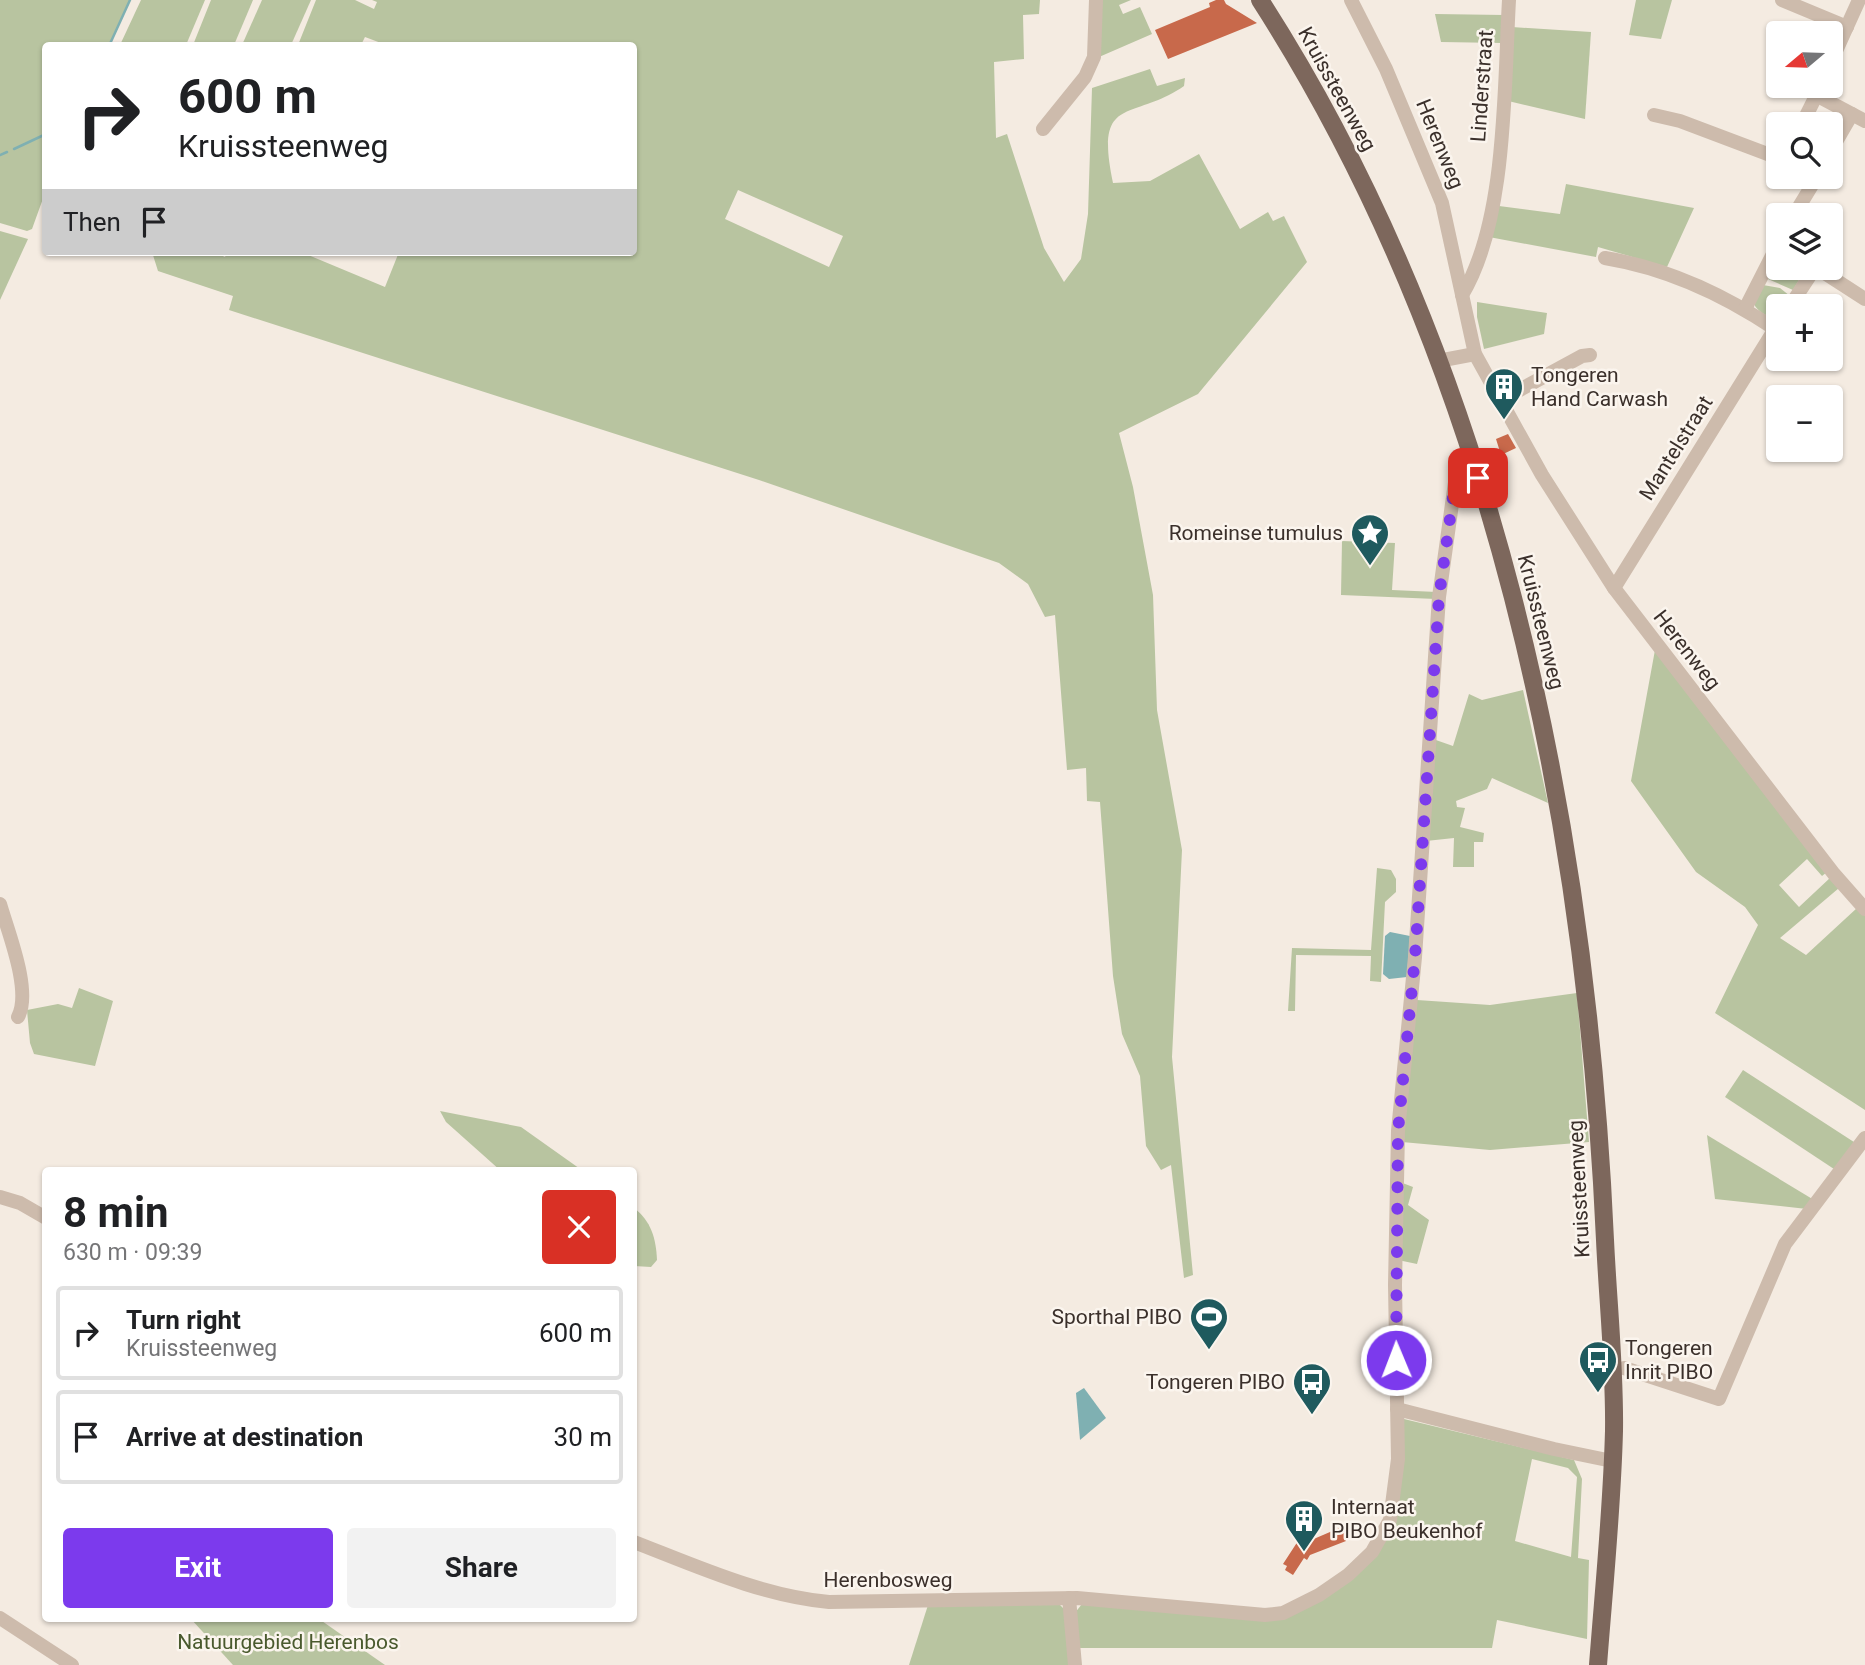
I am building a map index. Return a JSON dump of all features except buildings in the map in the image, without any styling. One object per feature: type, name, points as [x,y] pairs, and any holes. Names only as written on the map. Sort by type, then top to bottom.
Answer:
[{"type":"main road","name":"Kruissteenweg","points":[[1260,0],[1350,160],[1394,253],[1438,361],[1471,454],[1526,646],[1572,882],[1597,1104],[1613,1382],[1598,1665]]},
{"type":"street","points":[[1043,129],[1085,77],[1094,57],[1096,0]]},
{"type":"street","name":"Herenweg","points":[[1351,0],[1386,69],[1442,204],[1475,354],[1501,401],[1556,497],[1614,588],[1834,874],[1865,909]]},
{"type":"street","name":"Linderstraat","points":[[1462,295],[1481,250],[1493,204],[1509,0]]},
{"type":"street","points":[[1782,0],[1816,6],[1847,27]]},
{"type":"street","points":[[1843,36],[1859,0]]},
{"type":"street","points":[[1830,98],[1858,117],[1843,136]]},
{"type":"street","points":[[1654,115],[1680,121],[1766,153]]},
{"type":"street","name":"Mantelstraat","points":[[1605,258],[1664,271],[1766,321]]},
{"type":"street","points":[[1745,309],[1766,268]]},
{"type":"street","points":[[1835,280],[1865,299]]},
{"type":"street","name":"Mantelstraat","points":[[1614,588],[1766,342]]},
{"type":"street","points":[[1438,361],[1475,354]]},
{"type":"street","points":[[1501,401],[1582,356],[1590,355]]},
{"type":"street","name":"Herenbosweg","points":[[637,1543],[700,1567],[809,1601],[1069,1598],[1265,1615],[1283,1613],[1319,1595],[1348,1575],[1372,1552],[1390,1520],[1398,1459],[1398,1131],[1416,944],[1436,633],[1458,461],[1471,454]]},
{"type":"street","points":[[0,904],[21,980],[22,1010],[18,1017]]},
{"type":"street","points":[[1624,1367],[1719,1399],[1786,1244],[1865,1138]]},
{"type":"street","points":[[1,1200],[20,1203],[42,1216]]},
{"type":"street","points":[[1397,1409],[1607,1460]]},
{"type":"street","points":[[1069,1598],[1075,1665]]},
{"type":"street","points":[[0,1618],[72,1665]]},
{"type":"green space","points":[[0,0],[130,0],[111,42],[42,42],[42,201],[32,229],[27,231],[0,223]]},
{"type":"green space","points":[[141,0],[205,0],[187,42],[121,42]]},
{"type":"green space","points":[[211,0],[253,0],[235,42],[194,42]]},
{"type":"green space","points":[[262,0],[311,0],[292,42],[243,42]]},
{"type":"green space","points":[[316,0],[355,0],[374,9],[377,2],[372,0],[1040,0],[1039,14],[1023,15],[1024,59],[994,62],[996,138],[1007,134],[1044,248],[1064,282],[1081,259],[1088,214],[1092,88],[1150,69],[1157,86],[1185,78],[1184,86],[1165,97],[1122,114],[1113,122],[1108,154],[1113,183],[1150,181],[1199,154],[1240,229],[1268,212],[1273,221],[1284,216],[1307,262],[1198,394],[1119,433],[1133,487],[1153,595],[1157,710],[1182,850],[1172,1057],[1193,1275],[1184,1278],[1171,1165],[1161,1170],[1146,1146],[1140,1076],[1122,1034],[1113,976],[1100,802],[1087,801],[1086,768],[1067,770],[1055,615],[1045,617],[1028,584],[999,563],[759,480],[229,310],[233,296],[158,271],[153,256],[311,256],[385,287],[397,256],[637,256],[637,42],[378,42],[365,37],[362,42],[299,42]],"holes":[[[738,190],[843,236],[829,267],[725,219]]]},
{"type":"green space","points":[[1099,0],[1131,0],[1119,5],[1123,14],[1140,7],[1152,34],[1099,57]]},
{"type":"green space","points":[[1636,0],[1672,0],[1661,39],[1629,35]]},
{"type":"green space","points":[[1435,14],[1504,15],[1502,43],[1441,42]]},
{"type":"green space","points":[[1512,27],[1591,32],[1585,119],[1504,100]]},
{"type":"green space","points":[[1566,184],[1694,208],[1667,267],[1598,247],[1596,257],[1489,237],[1499,206],[1560,214]]},
{"type":"green space","points":[[0,231],[28,239],[0,300]]},
{"type":"green space","points":[[1770,280],[1799,280],[1793,290]]},
{"type":"green space","points":[[1763,285],[1780,288],[1788,294],[1766,294],[1766,315],[1755,306],[1755,300]]},
{"type":"green space","points":[[1477,302],[1547,313],[1544,334],[1484,349],[1477,317]]},
{"type":"green space","points":[[1342,541],[1395,543],[1392,590],[1437,592],[1436,599],[1341,595]]},
{"type":"green space","points":[[1655,650],[1827,872],[1822,876],[1807,859],[1779,885],[1799,907],[1831,877],[1839,888],[1780,938],[1806,955],[1857,908],[1865,916],[1865,1110],[1715,1013],[1758,925],[1745,907],[1696,872],[1631,781]]},
{"type":"green space","points":[[1523,690],[1548,803],[1492,778],[1487,789],[1456,801],[1457,807],[1465,808],[1460,827],[1484,833],[1483,842],[1474,842],[1474,867],[1453,867],[1454,838],[1426,841],[1433,739],[1453,746],[1469,694],[1482,700]]},
{"type":"green space","points":[[1377,868],[1391,870],[1396,879],[1396,892],[1385,902],[1381,982],[1370,981],[1371,956],[1296,955],[1295,1011],[1288,1011],[1292,948],[1371,950]]},
{"type":"green space","points":[[79,988],[113,1001],[95,1066],[34,1054],[30,1043],[27,1010],[58,1004],[72,1008]]},
{"type":"green space","points":[[1577,993],[1589,1142],[1490,1150],[1402,1142],[1417,1000],[1490,1005]]},
{"type":"green space","points":[[1743,1070],[1857,1144],[1837,1171],[1725,1097]]},
{"type":"green space","points":[[440,1111],[521,1127],[577,1167],[497,1167],[446,1122]]},
{"type":"green space","points":[[1707,1135],[1814,1200],[1807,1209],[1715,1199]]},
{"type":"green space","points":[[1400,1182],[1413,1187],[1408,1205],[1429,1220],[1417,1264],[1398,1260]]},
{"type":"green space","points":[[637,1211],[645,1219],[654,1237],[657,1260],[651,1267],[637,1266]]},
{"type":"green space","points":[[1404,1419],[1574,1460],[1582,1479],[1578,1558],[1589,1560],[1587,1639],[1497,1620],[1492,1648],[1077,1648],[1074,1614],[1082,1604],[1297,1611],[1388,1536]],"holes":[[[1532,1459],[1568,1468],[1577,1477],[1571,1557],[1515,1541]]]},
{"type":"green space","points":[[1059,1604],[1064,1609],[1071,1665],[909,1665],[928,1605]]},
{"type":"green space","name":"Natuurgebied Herenbos","points":[[194,1622],[323,1622],[385,1665],[233,1665]]},
{"type":"water","points":[[1390,932],[1410,936],[1407,977],[1389,979],[1383,974],[1385,936]]},
{"type":"water","points":[[1084,1388],[1106,1418],[1080,1440],[1076,1393]]},
{"type":"waterway","points":[[111,42],[130,0]]},
{"type":"waterway","points":[[14,149],[42,136]]},
{"type":"waterway","points":[[0,155],[7,152]]},
{"type":"place","name":"Tongeren Hand Carwash","points":[[1504,421]]},
{"type":"place","name":"Romeinse tumulus","points":[[1370,567]]},
{"type":"place","name":"Sporthal PIBO","points":[[1209,1351]]},
{"type":"place","name":"Tongeren Inrit PIBO","points":[[1598,1394]]},
{"type":"place","name":"Tongeren PIBO","points":[[1312,1416]]},
{"type":"place","name":"Internaat PIBO Beukenhof","points":[[1304,1553]]},
{"type":"route","points":[[1396,1360],[1398,1131],[1415,957],[1439,597],[1458,461],[1471,454],[1478,478]]}]
